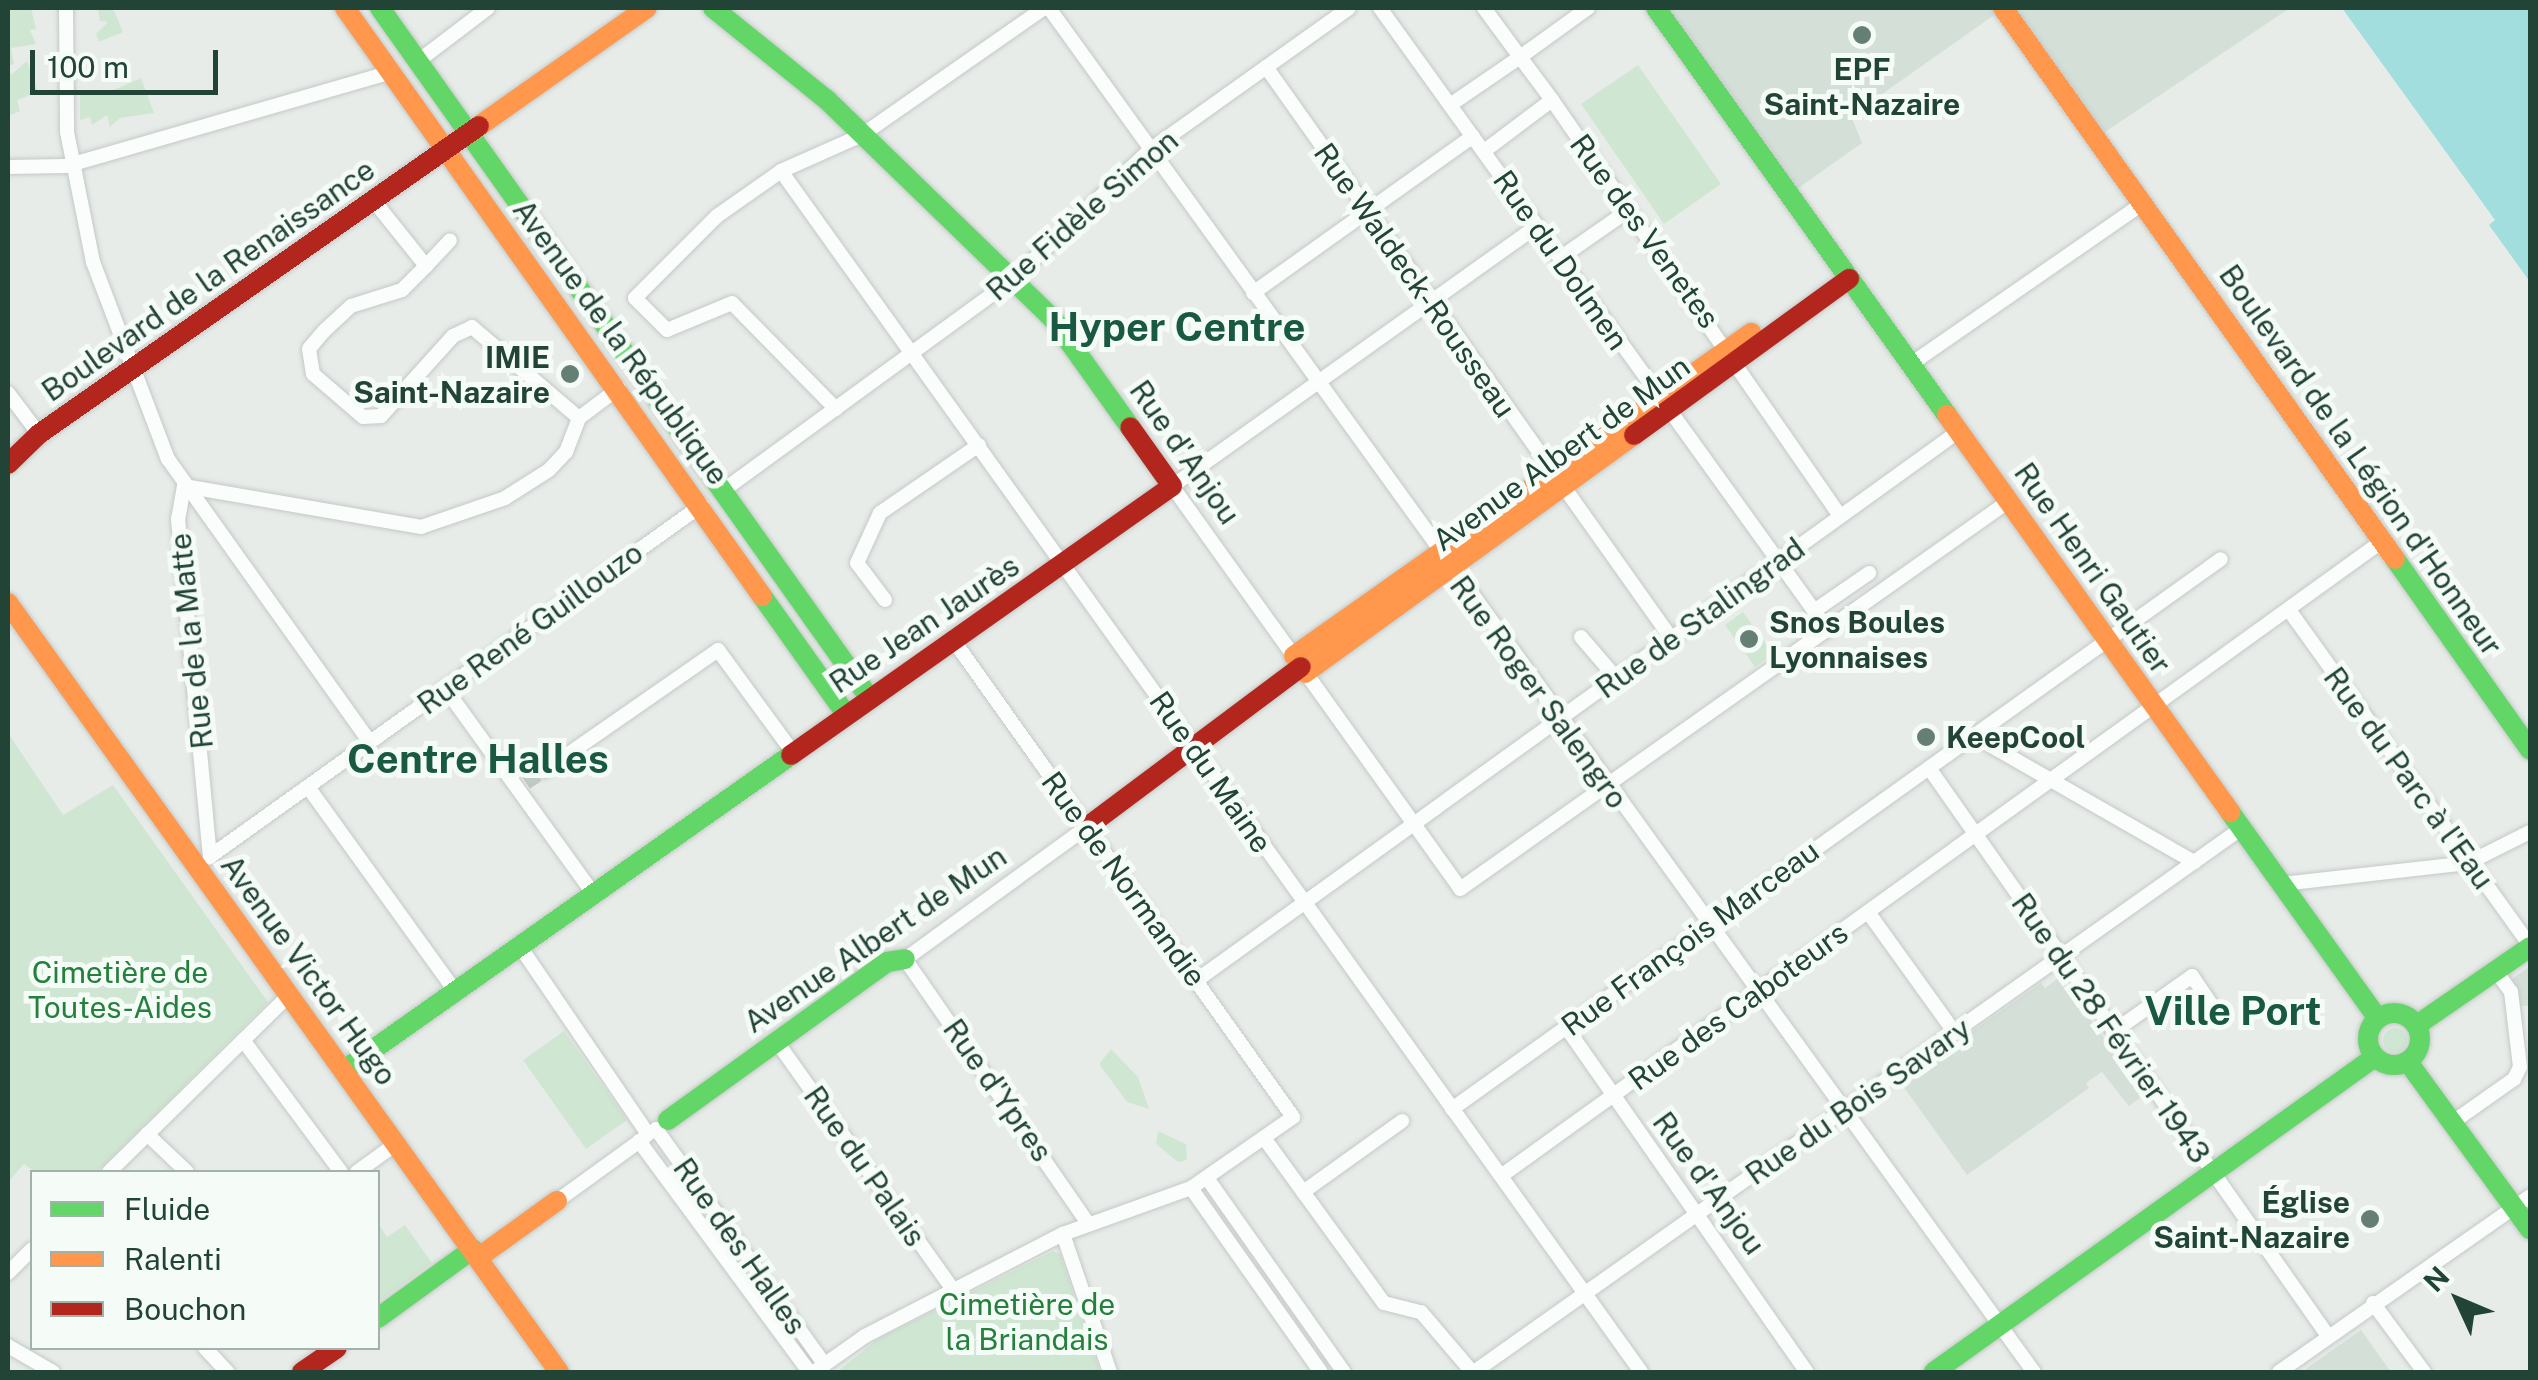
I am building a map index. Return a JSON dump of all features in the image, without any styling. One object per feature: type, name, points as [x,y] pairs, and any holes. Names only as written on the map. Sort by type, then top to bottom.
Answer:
[{"type":"street","name":"Rue de la Matte","points":[[66,8],[65,102],[92,262],[132,371],[184,486],[178,519],[205,861]]},
{"type":"street","name":"Avenue de la République","points":[[345,8],[846,713]]},
{"type":"street","name":"Avenue de la République","points":[[380,8],[417,62],[478,128],[721,492],[874,695]]},
{"type":"street","points":[[417,62],[488,8]]},
{"type":"street","name":"Boulevard de la Renaissance","points":[[8,464],[38,434],[647,8]]},
{"type":"street","name":"Rue d'Anjou","points":[[713,8],[862,135],[1053,319],[1300,665],[1418,821],[1460,889],[1470,886],[1608,788]]},
{"type":"street","points":[[836,409],[732,303],[667,330],[635,298],[717,216],[781,171],[862,135],[1046,8]]},
{"type":"street","name":"Rue Roger Salengro","points":[[1046,8],[1707,926],[2034,1372]]},
{"type":"street","name":"Rue Fidèle Simon","points":[[913,353],[1013,279],[1150,150],[1349,8]]},
{"type":"street","name":"Rue du Dolmen","points":[[1380,8],[1828,630]]},
{"type":"street","name":"Rue des Venetes","points":[[1484,8],[1840,516]]},
{"type":"street","points":[[1450,105],[1588,8]]},
{"type":"street","name":"Rue Henri Gautier","points":[[1656,8],[2378,1018]]},
{"type":"street","name":"Boulevard de la Légion d'Honneur","points":[[2003,8],[2530,750]]},
{"type":"street","name":"Rue Waldeck-Rousseau","points":[[1266,67],[1429,303],[1671,638]]},
{"type":"street","points":[[8,167],[74,163],[392,72]]},
{"type":"street","points":[[1484,150],[1552,100]]},
{"type":"street","points":[[1253,293],[1473,136]]},
{"type":"street","name":"Rue du Maine","points":[[781,171],[1641,1372]]},
{"type":"street","points":[[374,201],[426,266]]},
{"type":"street","points":[[1911,364],[2142,204]]},
{"type":"street","points":[[1560,258],[1629,210]]},
{"type":"street","name":"Rue Jean Jaurès","points":[[344,1070],[1537,226]]},
{"type":"street","points":[[450,240],[402,290],[351,306],[324,331],[309,349],[313,374],[363,417],[382,416],[453,336],[472,327],[579,418]]},
{"type":"street","name":"Avenue Albert de Mun","points":[[380,1317],[557,1200],[888,962],[906,958],[1300,665],[1846,273]]},
{"type":"street","points":[[721,492],[913,353]]},
{"type":"street","points":[[184,486],[421,527],[505,498],[549,470],[566,452],[579,418],[618,388]]},
{"type":"street","points":[[8,393],[38,434]]},
{"type":"street","name":"Rue de Stalingrad","points":[[1196,980],[1959,431]]},
{"type":"street","points":[[885,600],[857,563],[880,513],[978,445]]},
{"type":"street","points":[[184,486],[370,742]]},
{"type":"street","points":[[1608,788],[2009,501]]},
{"type":"street","name":"Rue René Guillouzo","points":[[205,861],[702,506]]},
{"type":"street","name":"Rue des Caboteurs","points":[[1500,1176],[2380,542]]},
{"type":"street","name":"Rue François Marceau","points":[[1452,1109],[2221,559]]},
{"type":"street","points":[[1814,611],[1869,573]]},
{"type":"street","name":"Avenue Victor Hugo","points":[[8,603],[205,861],[290,994],[559,1372]]},
{"type":"street","name":"Rue du Parc à l'Eau","points":[[2288,610],[2530,946]]},
{"type":"street","points":[[1581,637],[1616,678]]},
{"type":"street","name":"Rue de Normandie","points":[[954,642],[1293,1117],[1264,1138]]},
{"type":"street","points":[[544,771],[718,650],[792,751]]},
{"type":"street","points":[[445,688],[522,786],[593,893]]},
{"type":"street","points":[[1974,736],[2194,862]]},
{"type":"street","name":"Rue du 28 Février 1943","points":[[1929,768],[2328,1336]]},
{"type":"street","points":[[308,787],[454,991]]},
{"type":"street","name":"Rue du Bois Savary","points":[[1473,1372],[2242,828]]},
{"type":"street","points":[[2282,884],[2468,863],[2530,832]]},
{"type":"street","points":[[1868,912],[1955,1032]]},
{"type":"street","name":"Rue des Halles","points":[[519,945],[817,1370]]},
{"type":"street","points":[[2417,1026],[2530,946]]},
{"type":"street","name":"Rue d'Ypres","points":[[906,958],[1088,1223]]},
{"type":"street","points":[[2452,1122],[2514,1079],[2520,1067],[2511,992],[2496,971]]},
{"type":"street","points":[[2113,1032],[2192,976],[2211,1004]]},
{"type":"street","points":[[111,1170],[290,994]]},
{"type":"street","points":[[2403,1014],[2417,1026],[2419,1050],[2408,1062],[2390,1066],[2375,1057],[2368,1037],[2378,1018],[2403,1014]]},
{"type":"street","name":"Rue d'Anjou","points":[[1566,1028],[1807,1372]]},
{"type":"street","points":[[243,1040],[340,1170]]},
{"type":"street","name":"Rue du Palais","points":[[776,1042],[954,1290]]},
{"type":"street","points":[[1934,1372],[2375,1057]]},
{"type":"street","points":[[2408,1062],[2452,1122],[2522,1202],[2530,1229]]},
{"type":"street","points":[[1302,1192],[1402,1121]]},
{"type":"street","points":[[148,1134],[185,1170]]},
{"type":"street","points":[[817,1370],[954,1290],[1063,1234],[1191,1188],[1264,1138],[1384,1303],[1421,1312],[1473,1372]]},
{"type":"street","points":[[360,1170],[397,1143]]},
{"type":"street","points":[[1207,1178],[1344,1372]]},
{"type":"street","points":[[1191,1188],[1321,1372]]},
{"type":"street","points":[[2279,1372],[2522,1202]]},
{"type":"street","points":[[1063,1234],[1110,1372]]},
{"type":"street","points":[[8,1274],[30,1250]]},
{"type":"street","points":[[2373,1303],[2424,1372]]},
{"type":"street","points":[[8,1346],[53,1372]]},
{"type":"street","points":[[207,1350],[228,1372]]},
{"type":"street","points":[[302,1372],[334,1350]]},
{"type":"shaded area","points":[[1657,8],[2004,8],[1851,116],[1862,143],[1797,189]]},
{"type":"shaded area","points":[[2010,8],[2290,8],[2102,134]]},
{"type":"shaded area","points":[[2530,966],[2530,1006],[2520,1006],[2512,979]]},
{"type":"shaded area","points":[[2060,977],[2144,1095],[2129,1106],[2102,1072],[2086,1083],[2089,1088],[1967,1175],[1900,1082],[2041,983],[2045,988]]},
{"type":"shaded area","points":[[2361,1330],[2391,1372],[2302,1372],[2314,1363]]},
{"type":"green space","points":[[8,8],[31,8],[36,29],[30,30],[36,44],[11,48],[14,64],[8,66]]},
{"type":"green space","points":[[98,8],[113,8],[123,32],[99,42],[96,34],[108,22],[100,21]]},
{"type":"green space","points":[[27,61],[38,92],[17,100],[20,111],[8,116],[8,68],[11,75]]},
{"type":"green space","points":[[1638,65],[1721,184],[1664,224],[1581,104]]},
{"type":"green space","points":[[141,78],[154,113],[120,118],[110,127],[107,115],[92,125],[90,117],[80,120],[80,91],[102,95]]},
{"type":"green space","name":"Snos Boules Lyonnaises","points":[[1743,612],[1773,654],[1755,667],[1725,625]]},
{"type":"green space","name":"Cimetière de Toutes-Aides","points":[[8,733],[63,815],[113,785],[268,1002],[99,1170],[32,1170],[24,1164],[8,1182]]},
{"type":"green space","points":[[2395,1028],[2407,1040],[2395,1052],[2383,1040]]},
{"type":"green space","points":[[564,1031],[627,1120],[586,1149],[523,1060]]},
{"type":"green space","points":[[1111,1049],[1138,1077],[1149,1109],[1127,1102],[1099,1064]]},
{"type":"green space","points":[[1158,1131],[1186,1144],[1187,1160],[1178,1162],[1156,1144]]},
{"type":"green space","points":[[405,1225],[432,1263],[380,1301],[380,1226],[387,1237]]},
{"type":"green space","name":"Cimetière de la Briandais","points":[[1053,1251],[1060,1254],[1100,1372],[837,1372],[878,1339]]},
{"type":"water","points":[[2342,8],[2530,8],[2530,282],[2489,225],[2495,220]]},
{"type":"tunnel","points":[[526,783],[544,771]]},
{"type":"traffic: fast","points":[[380,8],[868,696]]},
{"type":"traffic: fast","points":[[713,8],[827,100],[1053,319],[1130,427]]},
{"type":"traffic: fast","points":[[1656,8],[1947,415]]},
{"type":"traffic: fast","points":[[2395,559],[2530,750]]},
{"type":"traffic: fast","points":[[762,596],[845,713]]},
{"type":"traffic: fast","points":[[344,1070],[791,755]]},
{"type":"traffic: fast","points":[[2230,812],[2378,1019]]},
{"type":"traffic: fast","points":[[2417,1025],[2530,947]]},
{"type":"traffic: fast","points":[[668,1120],[887,962],[905,959]]},
{"type":"traffic: fast","points":[[2394,1013],[2412,1021],[2420,1039],[2412,1057],[2394,1065],[2376,1057],[2368,1039],[2376,1021],[2394,1013]]},
{"type":"traffic: fast","points":[[1934,1372],[2375,1057]]},
{"type":"traffic: fast","points":[[2408,1062],[2530,1229]]},
{"type":"traffic: fast","points":[[380,1317],[473,1249]]},
{"type":"traffic: slow","points":[[345,8],[762,596]]},
{"type":"traffic: slow","points":[[479,126],[647,8]]},
{"type":"traffic: slow","points":[[2003,8],[2395,559]]},
{"type":"traffic: slow","points":[[1294,656],[1751,333]]},
{"type":"traffic: slow","points":[[1947,415],[2230,812]]},
{"type":"traffic: slow","points":[[1305,673],[1634,435]]},
{"type":"traffic: slow","points":[[8,603],[559,1372]]},
{"type":"traffic: slow","points":[[479,1257],[557,1201]]},
{"type":"traffic: jam","points":[[8,464],[39,434],[479,126]]},
{"type":"traffic: jam","points":[[1634,435],[1849,279]]},
{"type":"traffic: jam","points":[[791,755],[1172,486],[1130,427]]},
{"type":"traffic: jam","points":[[1087,827],[1301,667]]},
{"type":"traffic: jam","points":[[302,1372],[334,1350]]},
{"type":"place","name":"EPF Saint-Nazaire","points":[[1862,35]]},
{"type":"place","name":"IMIE Saint-Nazaire","points":[[570,374]]},
{"type":"place","name":"Snos Boules Lyonnaises","points":[[1749,639]]},
{"type":"place","name":"KeepCool","points":[[1926,737]]},
{"type":"place","name":"Église Saint-Nazaire","points":[[2370,1219]]},
{"type":"district","name":"Hyper Centre","points":[[1177,327]]},
{"type":"district","name":"Centre Halles","points":[[478,759]]},
{"type":"district","name":"Ville Port","points":[[2233,1011]]}]
